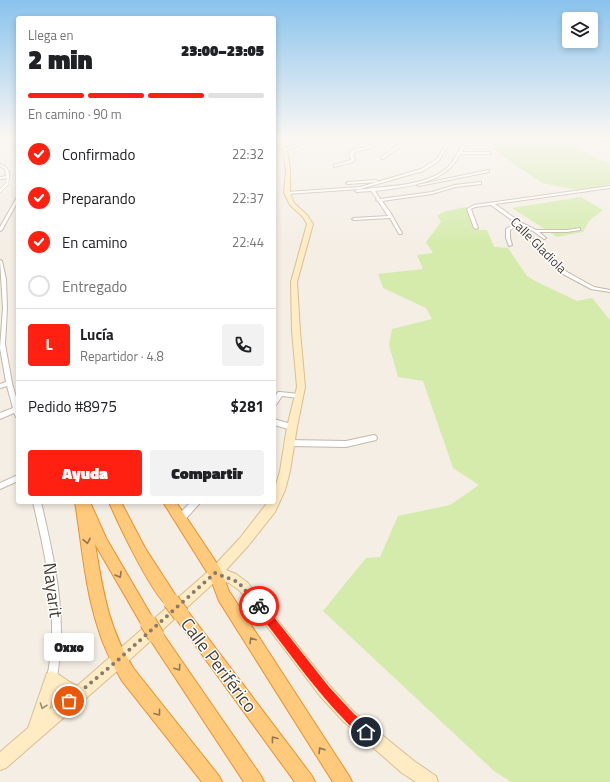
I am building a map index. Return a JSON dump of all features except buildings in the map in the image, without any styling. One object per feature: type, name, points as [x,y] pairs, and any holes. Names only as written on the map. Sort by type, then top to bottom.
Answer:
[{"type":"highway","points":[[83,504],[99,603],[106,631],[118,660],[128,675],[213,782]]},
{"type":"highway","name":"Calle Periférico","points":[[84,504],[101,543],[152,629],[255,782]]},
{"type":"highway","name":"Calle Periférico","points":[[116,504],[131,537],[145,562],[176,607],[306,782]]},
{"type":"highway","points":[[170,504],[215,573],[224,596],[343,782]]},
{"type":"main road","points":[[276,498],[285,472],[301,380],[296,330],[294,282],[310,224],[305,216],[292,204],[287,193],[288,173]]},
{"type":"main road","points":[[0,762],[118,660],[215,573],[244,542],[273,504]]},
{"type":"main road","points":[[215,573],[232,578],[244,587],[325,691],[349,717],[408,767],[430,782]]},
{"type":"main road","points":[[33,733],[52,678],[64,688],[78,694]]},
{"type":"street","points":[[0,191],[7,184],[8,173]]},
{"type":"street","points":[[332,191],[367,186],[410,173]]},
{"type":"street","points":[[404,186],[438,173]]},
{"type":"street","points":[[287,193],[373,191],[448,180],[477,173]]},
{"type":"street","points":[[0,178],[8,177]]},
{"type":"street","points":[[348,183],[385,181]]},
{"type":"street","points":[[378,200],[432,193],[455,186],[480,183]]},
{"type":"street","points":[[476,228],[469,209],[474,206],[610,187]]},
{"type":"street","points":[[373,191],[400,233]]},
{"type":"street","points":[[0,230],[2,221],[16,201]]},
{"type":"street","name":"Calle Gladiola","points":[[492,204],[519,224],[539,249],[565,273],[593,288],[610,292]]},
{"type":"street","points":[[354,219],[391,217]]},
{"type":"street","points":[[510,245],[508,229],[519,224],[535,231],[544,238]]},
{"type":"street","points":[[535,231],[567,231],[579,229]]},
{"type":"street","points":[[0,261],[3,309],[1,344],[16,408]]},
{"type":"street","points":[[0,386],[10,383]]},
{"type":"street","points":[[276,400],[280,394],[299,396]]},
{"type":"street","points":[[0,416],[16,412]]},
{"type":"street","points":[[276,423],[292,427]]},
{"type":"street","points":[[289,443],[346,444],[374,438]]},
{"type":"street","points":[[0,486],[16,479]]},
{"type":"street","name":"Nayarit","points":[[37,504],[52,572],[57,618],[58,640],[52,678]]},
{"type":"street","points":[[180,519],[194,504]]},
{"type":"green space","points":[[528,173],[610,173],[610,185],[578,190],[542,183]]},
{"type":"green space","points":[[581,197],[603,210],[589,221],[583,232],[557,237],[512,208]]},
{"type":"green space","points":[[466,207],[474,230],[487,230],[494,247],[508,248],[527,276],[577,301],[592,298],[610,320],[610,782],[511,782],[494,771],[323,611],[366,558],[380,557],[398,516],[450,505],[479,485],[453,468],[423,381],[398,377],[389,345],[392,329],[432,319],[426,308],[383,288],[378,274],[423,269],[417,255],[433,253],[426,242],[441,222],[437,215],[446,211]]},
{"type":"way so far","points":[[69,701],[118,660],[215,573],[232,578],[238,582],[244,587],[259,606]]},
{"type":"place","name":"Oxxo","points":[[69,701]]},
{"type":"route","points":[[259,606],[325,691],[349,717],[366,732]]}]
